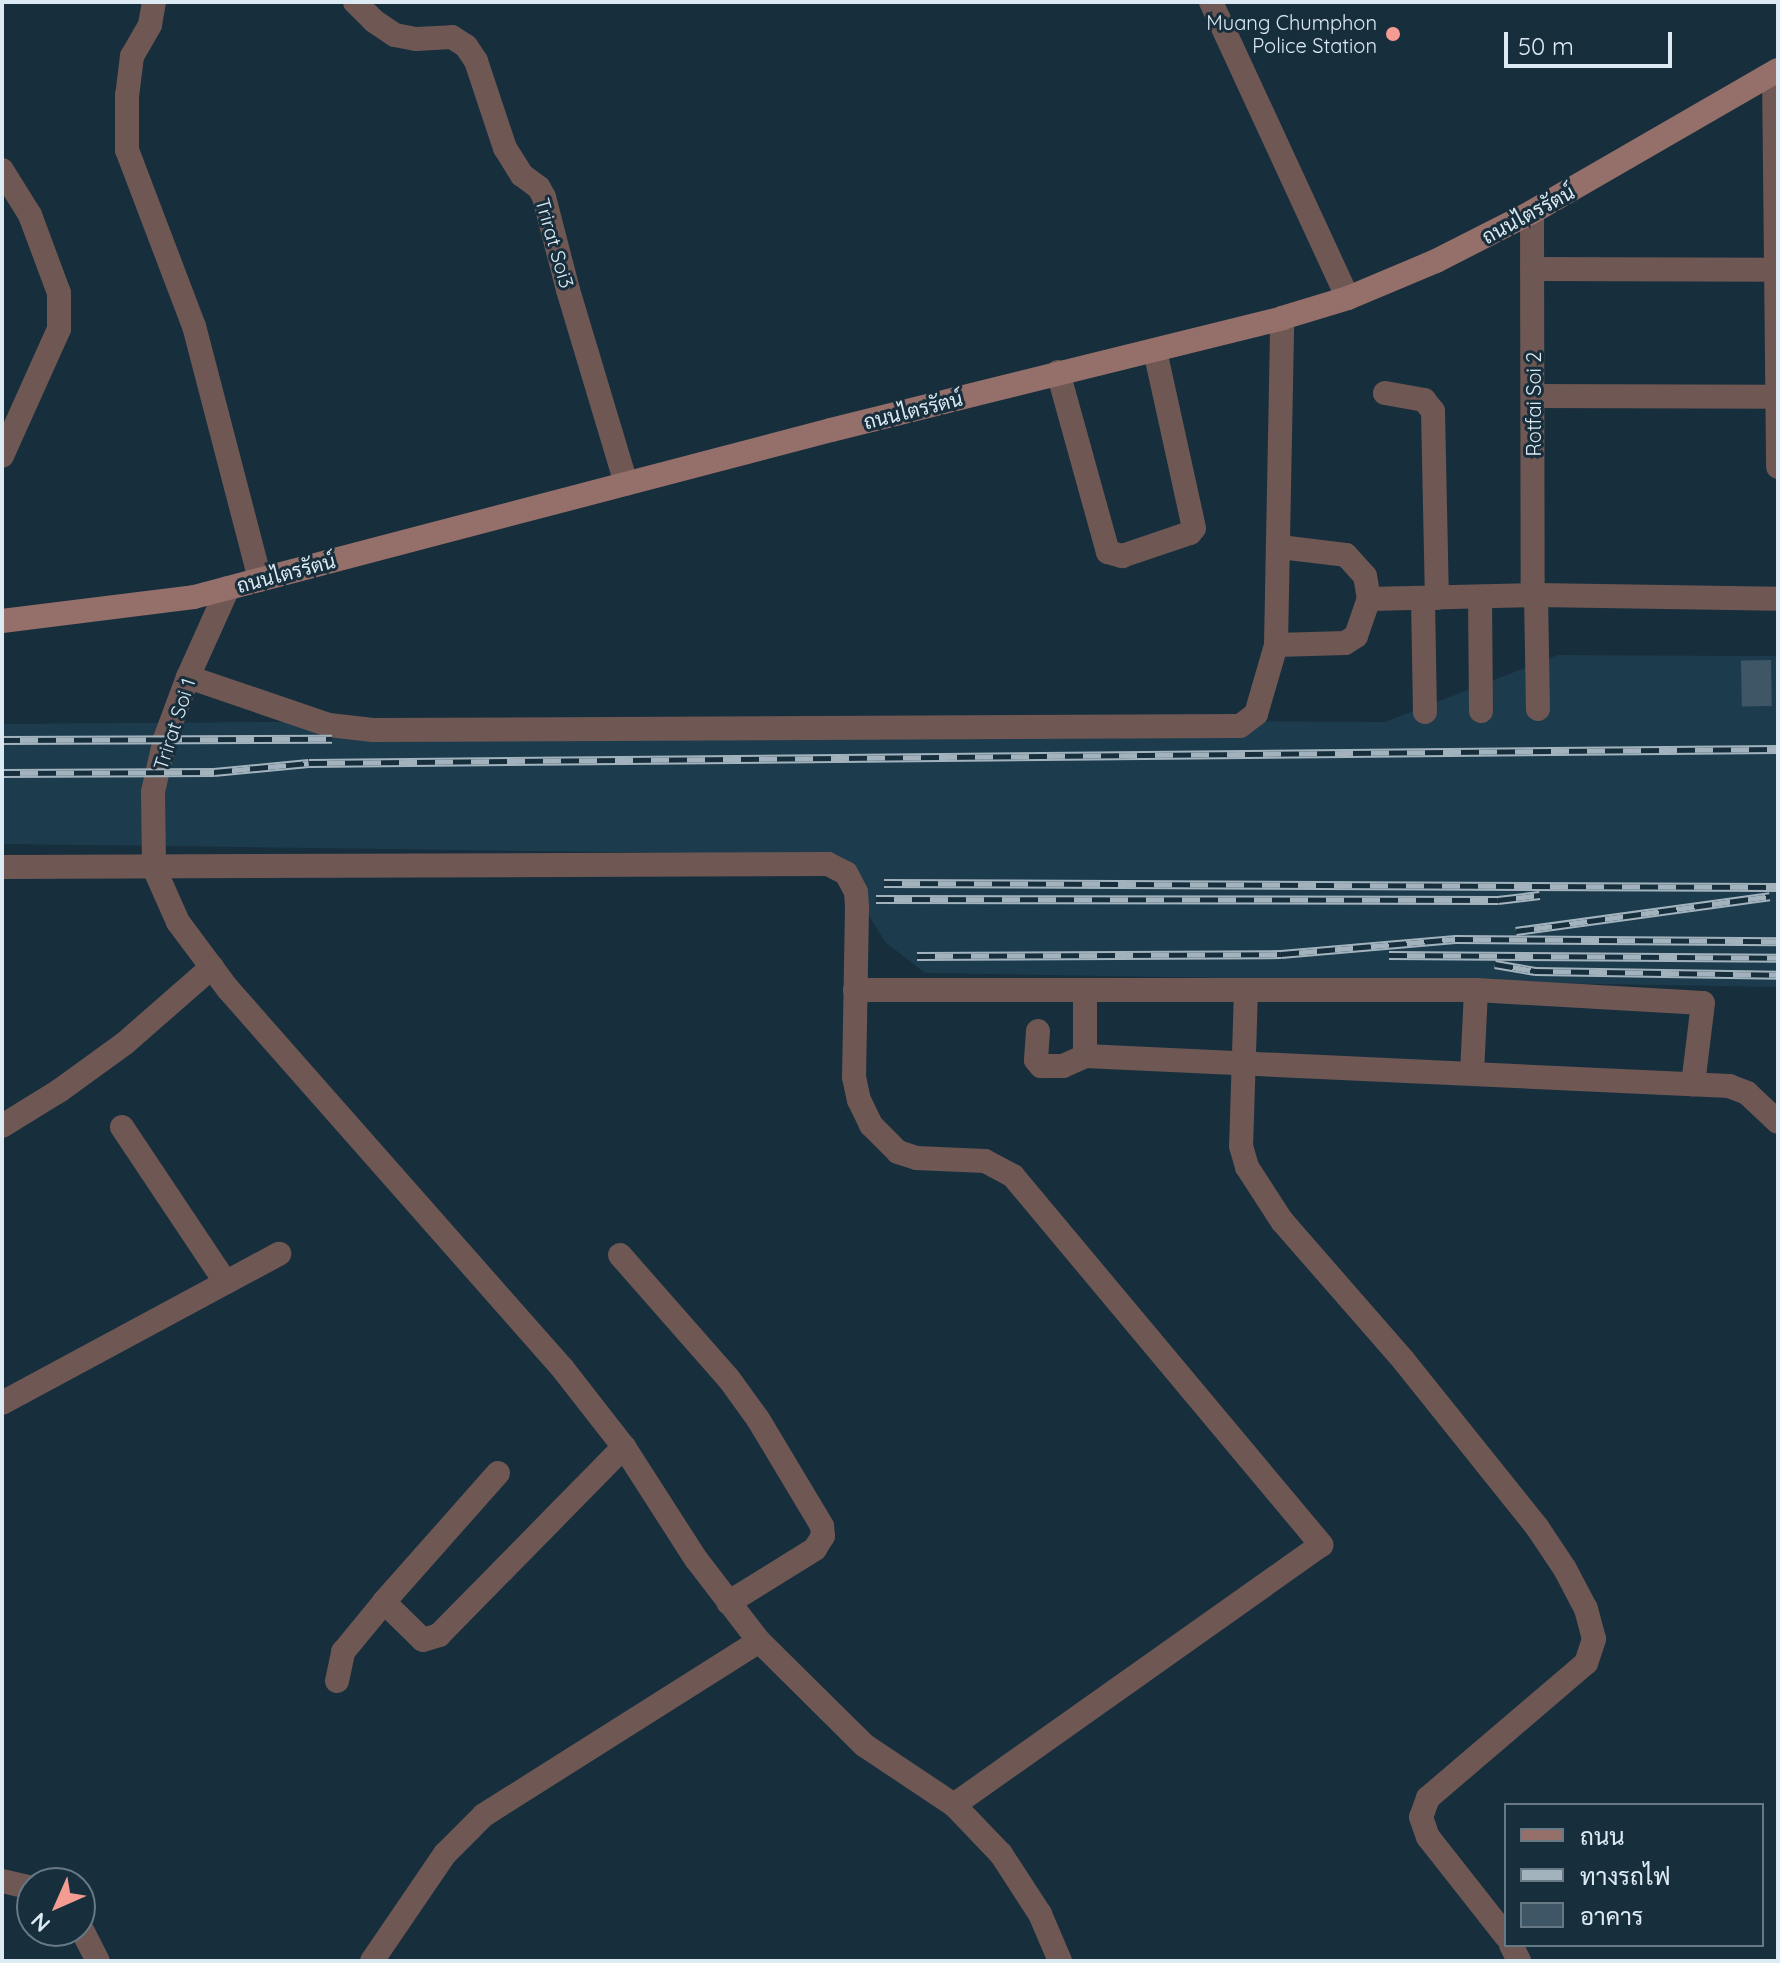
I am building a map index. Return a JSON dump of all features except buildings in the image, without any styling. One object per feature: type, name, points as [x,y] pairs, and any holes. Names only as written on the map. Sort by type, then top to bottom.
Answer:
[{"type":"main road","name":"ถนนไตรรัตน์","points":[[2,621],[194,597],[1058,372],[1282,318],[1348,298],[1436,261],[1532,212],[1776,72]]},
{"type":"street","points":[[154,2],[150,25],[132,56],[127,95],[127,150],[194,326],[260,580]]},
{"type":"street","name":"Trirat Soi3","points":[[355,2],[374,21],[395,35],[416,39],[452,37],[466,46],[476,61],[505,148],[522,175],[539,188],[544,197],[568,290],[626,483]]},
{"type":"street","points":[[1211,2],[1348,298]]},
{"type":"street","points":[[1776,72],[1778,467]]},
{"type":"street","points":[[2,456],[59,329],[59,293],[30,215],[3,172]]},
{"type":"street","name":"Rotfai Soi 2","points":[[1532,212],[1534,596],[1538,709]]},
{"type":"street","points":[[1532,269],[1776,270]]},
{"type":"street","points":[[188,677],[329,725],[373,730],[1240,726],[1256,714],[1276,645],[1282,318]]},
{"type":"street","points":[[1058,372],[1108,552],[1122,556],[1190,533],[1194,528],[1155,350]]},
{"type":"street","points":[[1385,393],[1424,400],[1433,411],[1425,712]]},
{"type":"street","points":[[1533,396],[1777,397]]},
{"type":"street","points":[[1276,645],[1345,643],[1356,636],[1369,599],[1365,576],[1346,555],[1280,547]]},
{"type":"street","name":"Trirat Soi 1","points":[[154,868],[153,792],[165,739],[188,677],[228,588]]},
{"type":"street","points":[[1369,599],[1534,596],[1778,599]]},
{"type":"street","points":[[1480,597],[1481,711]]},
{"type":"street","points":[[2,867],[828,864],[846,873],[856,892],[854,1077],[859,1100],[882,1139],[898,1152],[916,1158],[985,1161],[1013,1176],[1321,1545],[954,1805]]},
{"type":"street","points":[[154,868],[178,922],[212,967],[553,1357],[624,1447],[728,1603],[759,1641],[864,1745],[954,1805],[1001,1854],[1040,1914],[1060,1961]]},
{"type":"street","points":[[2,1126],[59,1091],[124,1044],[212,967]]},
{"type":"street","points":[[855,990],[1476,990],[1703,1003],[1693,1084]]},
{"type":"street","points":[[1085,990],[1085,1056]]},
{"type":"street","points":[[1246,990],[1247,1061],[1241,1146],[1247,1167],[1263,1195],[1404,1361],[1537,1527],[1565,1569],[1586,1609],[1594,1639],[1586,1663],[1428,1798],[1421,1817],[1428,1837],[1504,1933]]},
{"type":"street","points":[[1472,1073],[1476,990]]},
{"type":"street","points":[[1038,1031],[1036,1060],[1041,1066],[1063,1066],[1085,1056],[1247,1061],[1729,1086],[1747,1093],[1778,1122]]},
{"type":"street","points":[[122,1127],[226,1283]]},
{"type":"street","points":[[2,1403],[279,1254]]},
{"type":"street","points":[[620,1255],[729,1379],[758,1419],[822,1526],[823,1536],[815,1549],[728,1603]]},
{"type":"street","points":[[384,1602],[423,1640],[432,1640],[624,1447]]},
{"type":"street","points":[[337,1681],[343,1652],[498,1473]]},
{"type":"street","points":[[372,1961],[445,1854],[484,1815],[759,1641]]},
{"type":"shaded area","points":[[1558,655],[1778,656],[1778,987],[925,973],[885,942],[832,855],[2,844],[2,724],[768,718],[1385,722]]},
{"type":"railway","points":[[2,740],[332,739]]},
{"type":"railway","points":[[2,773],[214,772],[309,763],[1778,749]]},
{"type":"railway","points":[[884,883],[1778,887]]},
{"type":"railway","points":[[876,899],[1498,900],[1540,895]]},
{"type":"railway","points":[[1516,931],[1770,896]]},
{"type":"railway","points":[[917,956],[1281,954],[1455,939],[1778,941]]},
{"type":"railway","points":[[1389,955],[1778,958]]},
{"type":"railway","points":[[1495,964],[1535,971],[1778,975]]},
{"type":"place","name":"Muang Chumphon Police Station","points":[[1393,34]]}]
